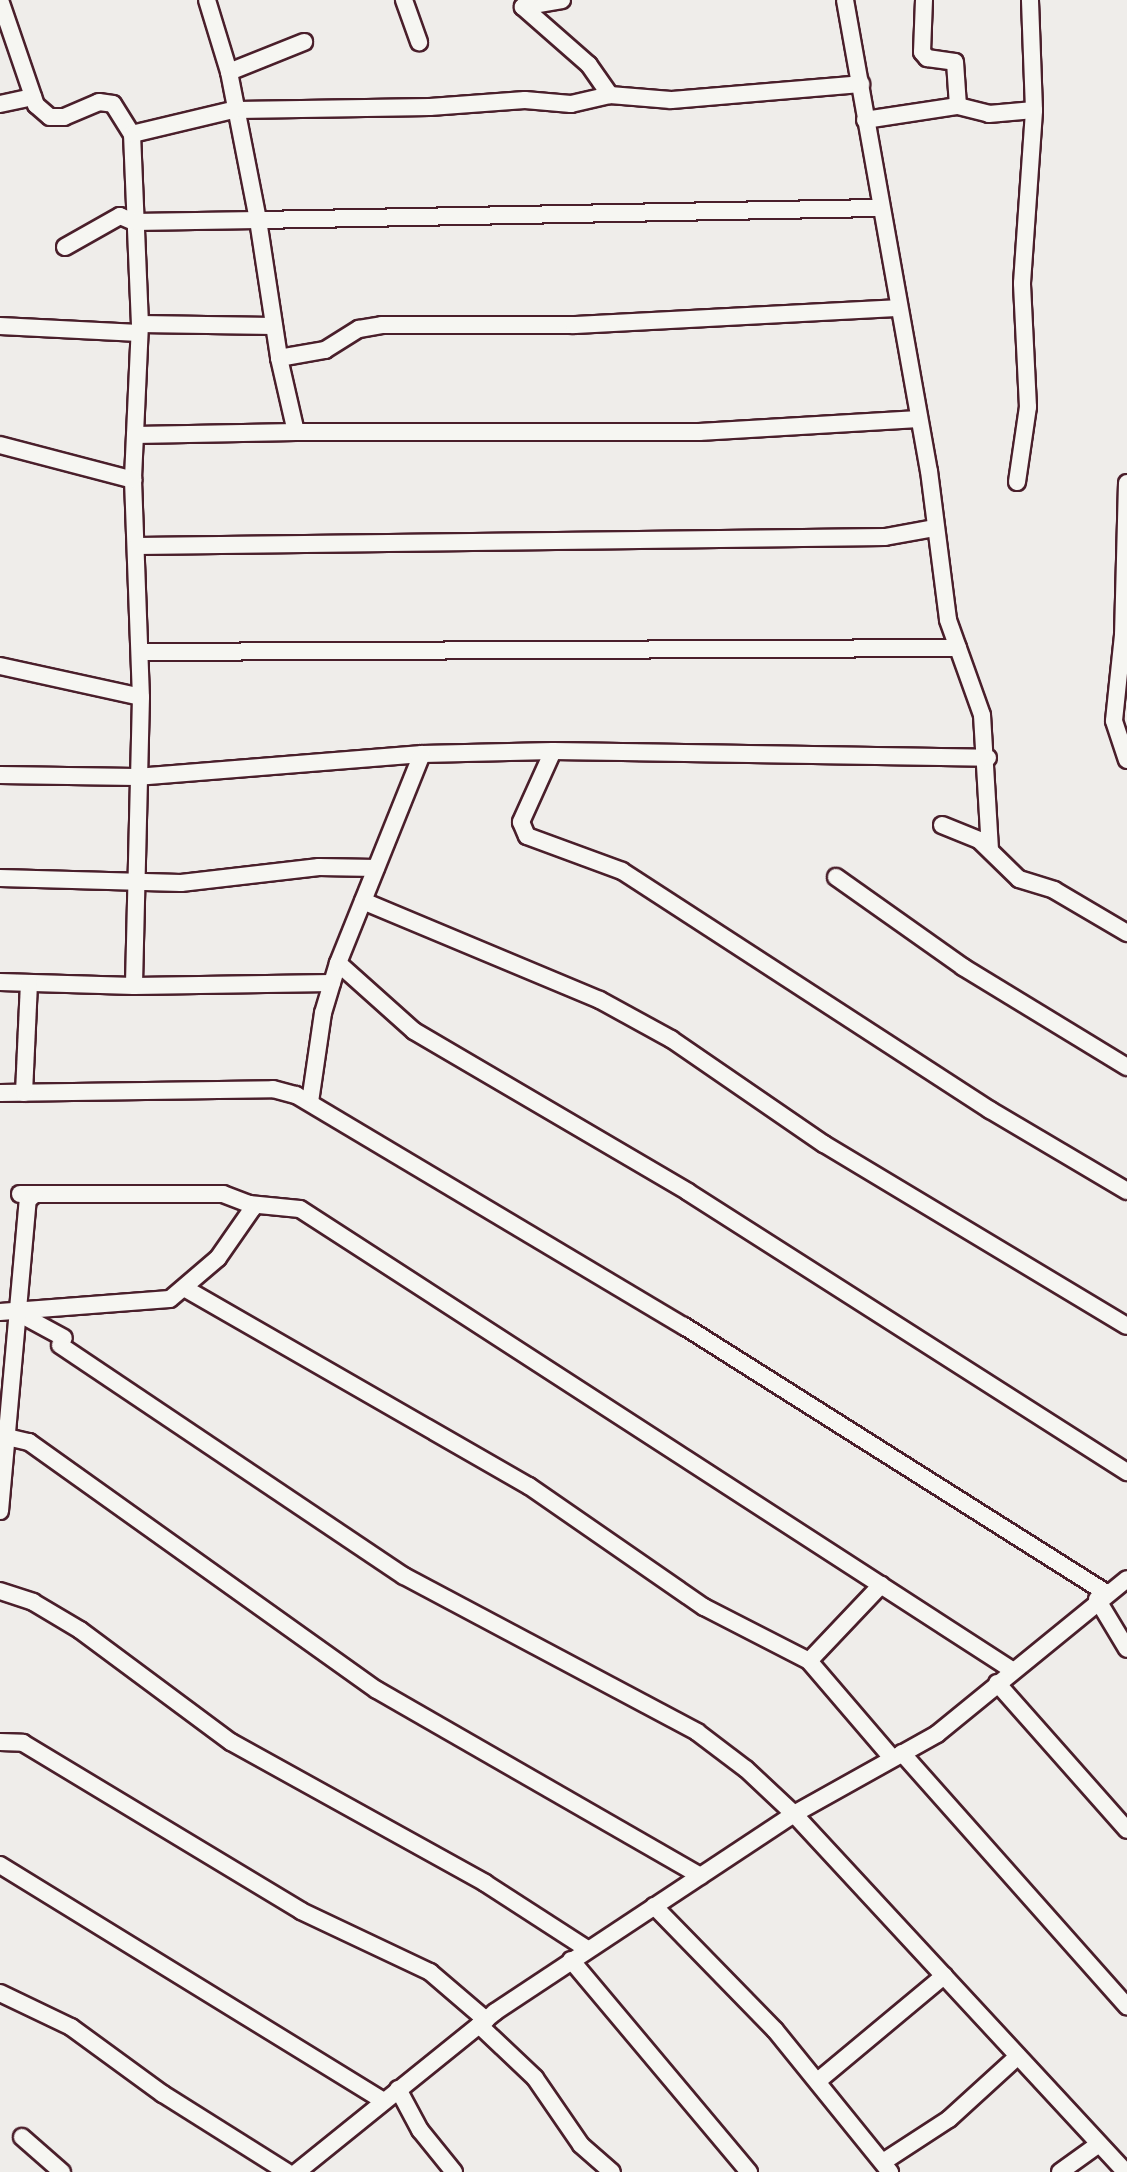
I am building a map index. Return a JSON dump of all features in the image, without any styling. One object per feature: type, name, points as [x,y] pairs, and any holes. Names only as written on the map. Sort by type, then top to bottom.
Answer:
[{"type":"street","points":[[0,0],[33,97],[50,117],[64,117],[99,102],[113,104],[132,134],[139,328],[133,480],[141,697],[133,881],[134,986]]},
{"type":"street","points":[[207,0],[237,110],[279,358],[296,432]]},
{"type":"street","points":[[404,0],[419,42]]},
{"type":"street","points":[[521,3],[562,0]]},
{"type":"street","points":[[845,0],[919,419],[948,620],[982,715],[988,758],[990,850]]},
{"type":"street","points":[[924,0],[922,52],[927,58],[955,62],[958,106]]},
{"type":"street","points":[[1017,482],[1028,407],[1022,283],[1034,110],[1030,0]]},
{"type":"street","points":[[521,3],[589,65],[610,95]]},
{"type":"street","points":[[229,72],[304,42]]},
{"type":"street","points":[[132,134],[237,110],[430,107],[525,100],[571,104],[610,95],[671,100],[861,84]]},
{"type":"street","points":[[0,104],[33,97]]},
{"type":"street","points":[[865,120],[958,106],[989,114],[1034,110]]},
{"type":"street","points":[[65,247],[110,218],[134,222],[880,208]]},
{"type":"street","points":[[279,358],[325,350],[359,329],[382,325],[574,325],[898,308]]},
{"type":"street","points":[[0,326],[274,326]]},
{"type":"street","points":[[135,435],[699,432],[919,419]]},
{"type":"street","points":[[0,445],[133,480]]},
{"type":"street","points":[[1127,483],[1123,635],[1114,721],[1127,760]]},
{"type":"street","points":[[137,546],[885,537],[935,528]]},
{"type":"street","points":[[140,652],[958,648]]},
{"type":"street","points":[[0,666],[141,697]]},
{"type":"street","points":[[0,775],[136,777],[422,754],[553,751],[988,758]]},
{"type":"street","points":[[553,751],[521,822],[527,836],[622,871],[990,1110],[1127,1191]]},
{"type":"street","points":[[310,1102],[338,963],[422,754]]},
{"type":"street","points":[[942,825],[990,850],[1019,879],[1054,890],[1127,933]]},
{"type":"street","points":[[0,878],[181,883],[319,867],[376,868]]},
{"type":"street","points":[[836,877],[963,967],[1127,1067]]},
{"type":"street","points":[[363,901],[600,1000],[671,1039],[824,1144],[1127,1326]]},
{"type":"street","points":[[338,963],[414,1031],[688,1192],[1127,1472]]},
{"type":"street","points":[[0,982],[134,986],[332,983]]},
{"type":"street","points":[[24,1093],[29,983]]},
{"type":"street","points":[[0,1093],[273,1089],[310,1102],[684,1326],[1102,1596],[1127,1649]]},
{"type":"street","points":[[0,1511],[7,1437],[8,1312],[28,1194],[223,1194],[249,1204],[300,1209],[1012,1670]]},
{"type":"street","points":[[8,1312],[170,1299],[186,1289],[218,1258],[252,1209],[249,1204]]},
{"type":"street","points":[[186,1289],[529,1486],[704,1607],[809,1661],[1127,2006]]},
{"type":"street","points":[[8,1312],[62,1342],[404,1576],[697,1732],[746,1769],[794,1814],[1126,2172]]},
{"type":"street","points":[[7,1437],[39,1449],[377,1690],[700,1876]]},
{"type":"street","points":[[0,1993],[71,2027],[163,2094],[298,2171],[482,2022],[587,1949],[794,1814],[974,1707],[1012,1670],[1127,1579]]},
{"type":"street","points":[[809,1661],[881,1585]]},
{"type":"street","points":[[0,1591],[33,1602],[80,1630],[231,1742],[485,1883],[587,1949]]},
{"type":"street","points":[[997,1683],[1127,1830]]},
{"type":"street","points":[[0,1742],[23,1743],[301,1911],[430,1972],[535,2078],[581,2145],[612,2172]]},
{"type":"street","points":[[0,1865],[383,2101]]},
{"type":"street","points":[[654,1906],[819,2080],[886,2167],[949,2119],[1018,2056]]},
{"type":"street","points":[[571,1960],[749,2172]]},
{"type":"street","points":[[819,2080],[944,1976]]},
{"type":"street","points":[[398,2089],[420,2130],[454,2172]]},
{"type":"street","points":[[22,2137],[62,2172]]},
{"type":"street","points":[[1060,2172],[1099,2144]]}]
